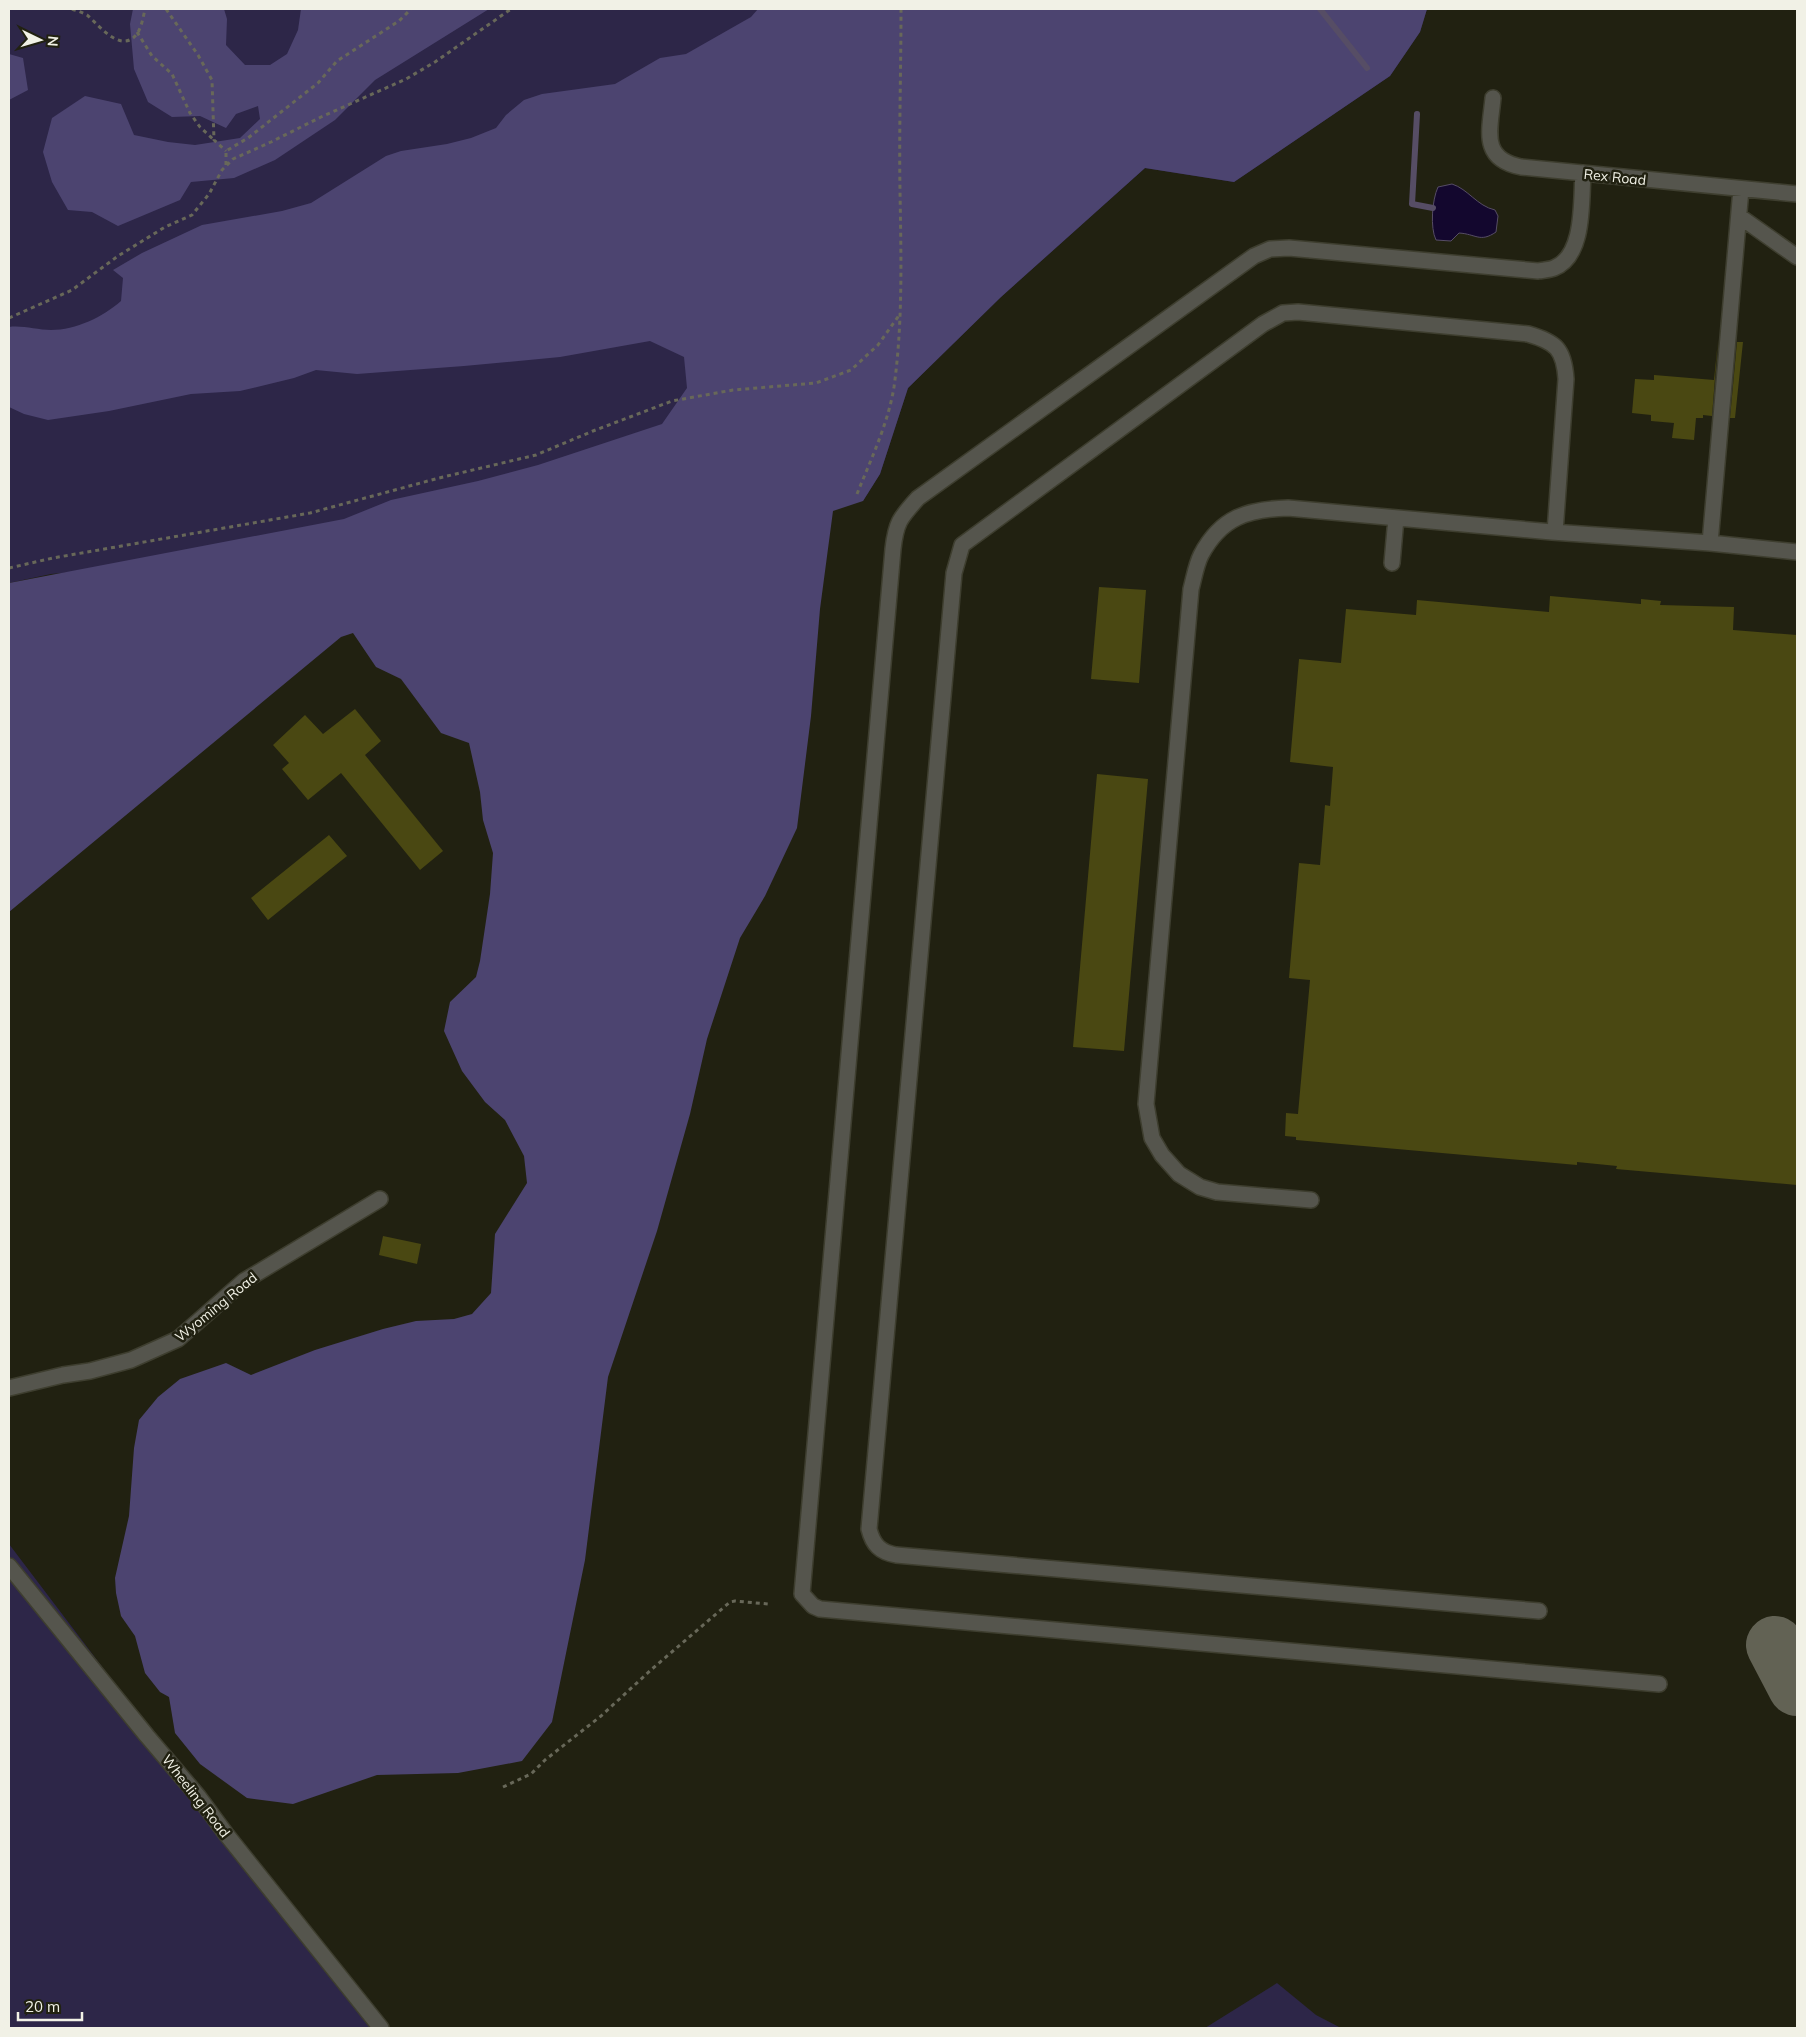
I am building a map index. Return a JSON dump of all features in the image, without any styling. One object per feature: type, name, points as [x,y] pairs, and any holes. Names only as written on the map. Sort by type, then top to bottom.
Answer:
[{"type":"street","name":"Rex Road","points":[[1493,98],[1490,135],[1492,148],[1498,158],[1507,164],[1521,167],[1797,194]]},
{"type":"street","points":[[1583,173],[1579,224],[1575,245],[1568,258],[1554,268],[1538,271],[1290,248],[1270,249],[1254,256],[918,498],[902,514],[896,528],[893,549],[802,1594],[813,1606],[820,1609],[1659,1684]]},
{"type":"street","points":[[1710,542],[1741,189]]},
{"type":"street","points":[[1739,216],[1797,257]]},
{"type":"street","points":[[1539,1611],[896,1556],[879,1549],[871,1537],[869,1529],[954,573],[956,560],[962,545],[1263,324],[1283,313],[1298,312],[1528,334],[1544,339],[1557,348],[1565,361],[1566,379],[1555,532]]},
{"type":"street","points":[[1311,1200],[1217,1192],[1200,1187],[1179,1174],[1162,1155],[1152,1138],[1146,1104],[1191,589],[1200,556],[1214,534],[1236,517],[1262,509],[1288,508],[1555,532],[1710,542],[1797,552]]},
{"type":"street","points":[[1392,564],[1396,518]]},
{"type":"street","name":"Wyoming Road","points":[[9,1388],[63,1375],[90,1371],[131,1360],[178,1339],[244,1281],[380,1199]]},
{"type":"street","name":"Wheeling Road","points":[[9,1566],[198,1796],[226,1834],[381,2028]]},
{"type":"path","points":[[72,9],[85,14],[113,38],[124,41],[133,38],[137,32],[145,9]]},
{"type":"path","points":[[166,9],[198,55],[212,80],[214,140]]},
{"type":"path","points":[[226,151],[248,138],[318,83],[337,61],[399,21],[411,9]]},
{"type":"path","points":[[9,318],[72,290],[118,256],[165,227],[192,215],[210,194],[226,165],[232,159],[406,79],[435,62],[511,9]]},
{"type":"path","points":[[857,494],[886,423],[894,387],[900,314],[902,254],[900,189],[901,9]]},
{"type":"path","points":[[137,32],[152,56],[172,74],[190,113],[200,127],[226,151],[226,165]]},
{"type":"path","points":[[9,568],[53,558],[310,513],[439,478],[536,455],[672,401],[733,390],[816,383],[851,370],[878,345],[900,314]]},
{"type":"path","points":[[503,1786],[531,1774],[545,1760],[602,1716],[652,1669],[730,1602],[768,1604]]},
{"type":"shaded area","points":[[9,9],[1427,9],[1420,32],[1390,76],[1234,182],[1145,168],[1001,297],[908,388],[880,474],[863,501],[51,574],[9,583]]},
{"type":"shaded area","points":[[133,9],[224,9],[227,19],[226,45],[245,65],[270,65],[287,54],[298,30],[301,9],[489,9],[375,80],[335,120],[275,160],[234,178],[191,182],[180,200],[118,226],[92,212],[68,210],[52,182],[43,152],[52,118],[85,96],[121,104],[134,135],[195,145],[240,138],[260,119],[258,106],[236,114],[226,128],[200,116],[172,117],[148,102],[134,69],[130,24]]},
{"type":"shaded area","points":[[758,9],[1427,9],[1420,32],[1390,76],[1234,182],[1145,168],[1001,297],[908,388],[880,474],[863,501],[833,511],[820,609],[811,716],[797,828],[765,896],[740,938],[707,1039],[690,1114],[657,1231],[608,1377],[585,1560],[552,1722],[522,1761],[458,1773],[377,1775],[293,1804],[247,1798],[200,1764],[175,1733],[169,1697],[160,1692],[145,1673],[135,1636],[121,1616],[115,1578],[129,1516],[134,1448],[139,1420],[158,1397],[180,1379],[226,1363],[251,1375],[315,1350],[383,1329],[416,1321],[454,1319],[472,1314],[491,1293],[495,1234],[527,1183],[524,1156],[505,1120],[485,1102],[462,1071],[444,1031],[450,1002],[476,977],[490,894],[493,853],[483,820],[480,792],[469,743],[441,733],[401,679],[376,667],[353,633],[341,637],[9,912],[9,583],[344,519],[391,500],[478,481],[538,465],[662,424],[687,388],[684,357],[650,341],[560,357],[464,366],[357,374],[316,370],[294,378],[240,391],[191,394],[109,411],[48,420],[24,414],[9,407],[9,327],[46,330],[70,328],[89,322],[121,301],[123,278],[113,270],[142,253],[202,225],[282,211],[311,203],[386,156],[401,151],[447,144],[471,138],[496,128],[506,115],[524,100],[542,94],[615,84],[660,58],[686,54],[751,17]]},
{"type":"shaded area","points":[[9,54],[23,58],[28,90],[9,100]]},
{"type":"shaded area","points":[[1452,184],[1458,186],[1483,205],[1495,210],[1498,216],[1496,232],[1486,237],[1459,233],[1451,241],[1436,240],[1432,221],[1436,193],[1438,187]]},
{"type":"shaded area","points":[[9,1544],[376,2028],[9,2028]]},
{"type":"shaded area","points":[[1277,1983],[1316,2015],[1341,2028],[1205,2028]]},
{"type":"building","points":[[1718,340],[1712,416],[1703,415],[1703,418],[1696,418],[1694,440],[1672,438],[1674,423],[1651,421],[1651,415],[1632,413],[1635,379],[1654,380],[1654,375],[1714,380]]},
{"type":"building","points":[[1737,342],[1743,342],[1735,418],[1730,418]]},
{"type":"building","points":[[1099,587],[1146,590],[1139,683],[1091,679]]},
{"type":"building","points":[[1550,596],[1641,604],[1641,599],[1661,601],[1660,605],[1734,607],[1733,630],[1797,635],[1797,1185],[1616,1169],[1617,1166],[1577,1162],[1577,1165],[1296,1140],[1296,1137],[1285,1136],[1286,1113],[1298,1114],[1310,980],[1289,978],[1299,863],[1320,865],[1325,805],[1330,806],[1333,767],[1290,762],[1299,659],[1341,663],[1346,609],[1416,615],[1417,600],[1549,612]]},
{"type":"building","points":[[355,709],[381,741],[365,755],[443,851],[420,870],[341,773],[308,800],[282,769],[289,763],[273,745],[305,715],[323,734]]},
{"type":"building","points":[[1097,774],[1148,779],[1124,1051],[1073,1047]]},
{"type":"building","points":[[329,835],[347,856],[268,920],[251,898]]},
{"type":"building","points":[[383,1236],[421,1244],[417,1264],[379,1255]]},
{"type":"waterway","points":[[1320,9],[1367,68]]},
{"type":"waterway","points":[[1417,114],[1412,204],[1433,208]]},
{"type":"taxiway","points":[[1775,1645],[1797,1687]]}]
